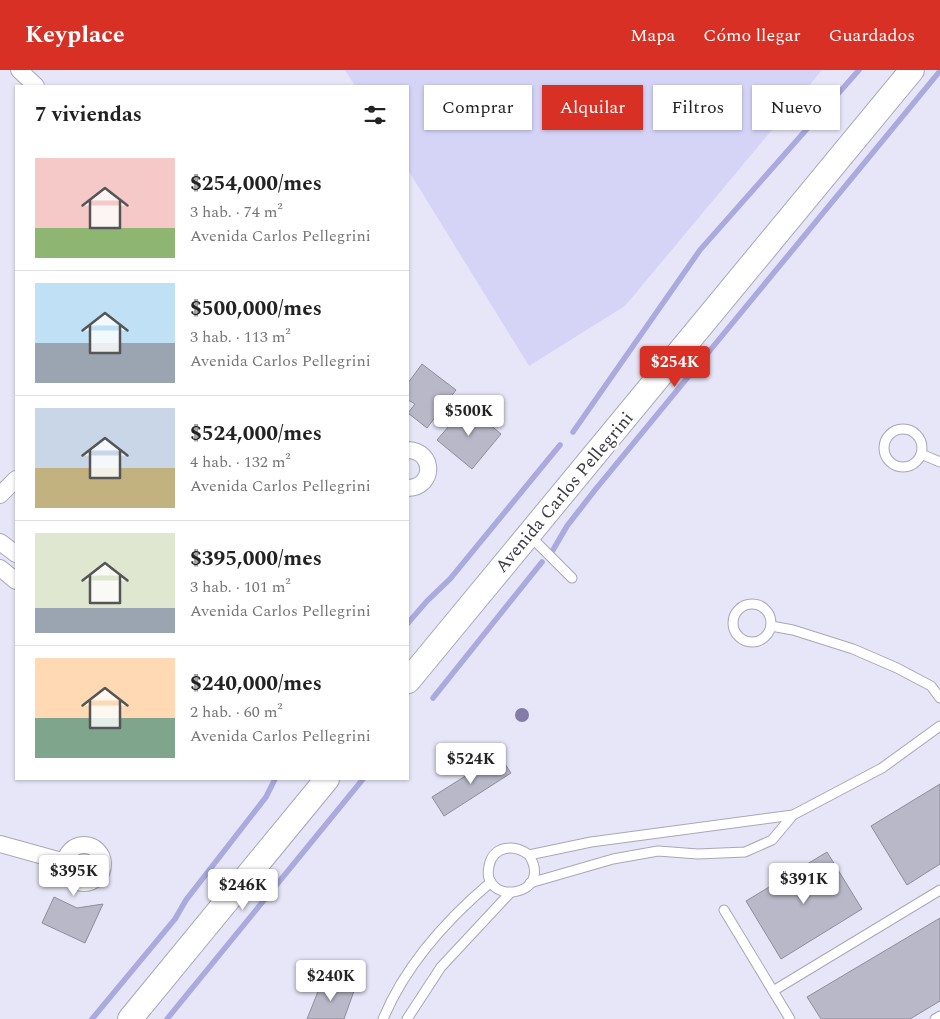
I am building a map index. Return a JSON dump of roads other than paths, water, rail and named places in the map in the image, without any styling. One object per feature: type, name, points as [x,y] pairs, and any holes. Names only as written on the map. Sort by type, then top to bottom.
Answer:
[{"type":"main road","name":"Avenida Carlos Pellegrini","points":[[409,680],[912,70]]},
{"type":"main road","points":[[130,1019],[326,780]]},
{"type":"street","points":[[19,70],[35,85]]},
{"type":"street","points":[[409,450],[421,454],[425,459],[428,470],[427,476],[420,485],[409,488]]},
{"type":"street","points":[[0,495],[15,480]]},
{"type":"street","points":[[0,542],[15,553]]},
{"type":"street","points":[[0,568],[15,580]]},
{"type":"street","points":[[0,844],[65,862]]},
{"type":"lane","points":[[904,429],[910,430],[920,438],[922,444],[921,454],[911,466],[899,467],[893,465],[885,455],[884,443],[891,433],[904,429]]},
{"type":"lane","points":[[921,454],[940,462]]},
{"type":"lane","points":[[529,535],[572,578]]},
{"type":"lane","points":[[752,604],[764,608],[768,613],[771,626],[765,637],[748,642],[737,636],[732,624],[736,612],[740,608],[752,604]]},
{"type":"lane","points":[[771,626],[793,630],[853,649],[897,668],[931,686],[940,698]]},
{"type":"lane","points":[[793,815],[772,840],[745,852],[698,854],[658,851],[612,859],[530,883],[518,892],[503,892],[491,882],[488,867],[495,854],[508,847],[516,848],[529,855],[591,842],[793,815],[882,768],[940,726]]},
{"type":"lane","points":[[529,855],[534,868],[530,883]]},
{"type":"lane","points":[[383,1019],[393,996],[425,947],[464,905],[491,882]]},
{"type":"lane","points":[[772,991],[940,890]]},
{"type":"lane","points":[[407,1019],[441,967],[510,893]]},
{"type":"lane","points":[[724,910],[790,1019]]},
{"type":"lane","points":[[935,1019],[940,1016]]},
{"type":"waterway","points":[[573,432],[700,250],[859,70]]},
{"type":"waterway","points":[[553,550],[567,526],[595,490],[940,71]]},
{"type":"waterway","points":[[409,622],[450,579],[560,445]]},
{"type":"waterway","points":[[433,698],[542,562]]},
{"type":"waterway","points":[[92,1019],[175,919],[186,900],[266,797],[274,780]]},
{"type":"waterway","points":[[167,1019],[362,780]]}]
